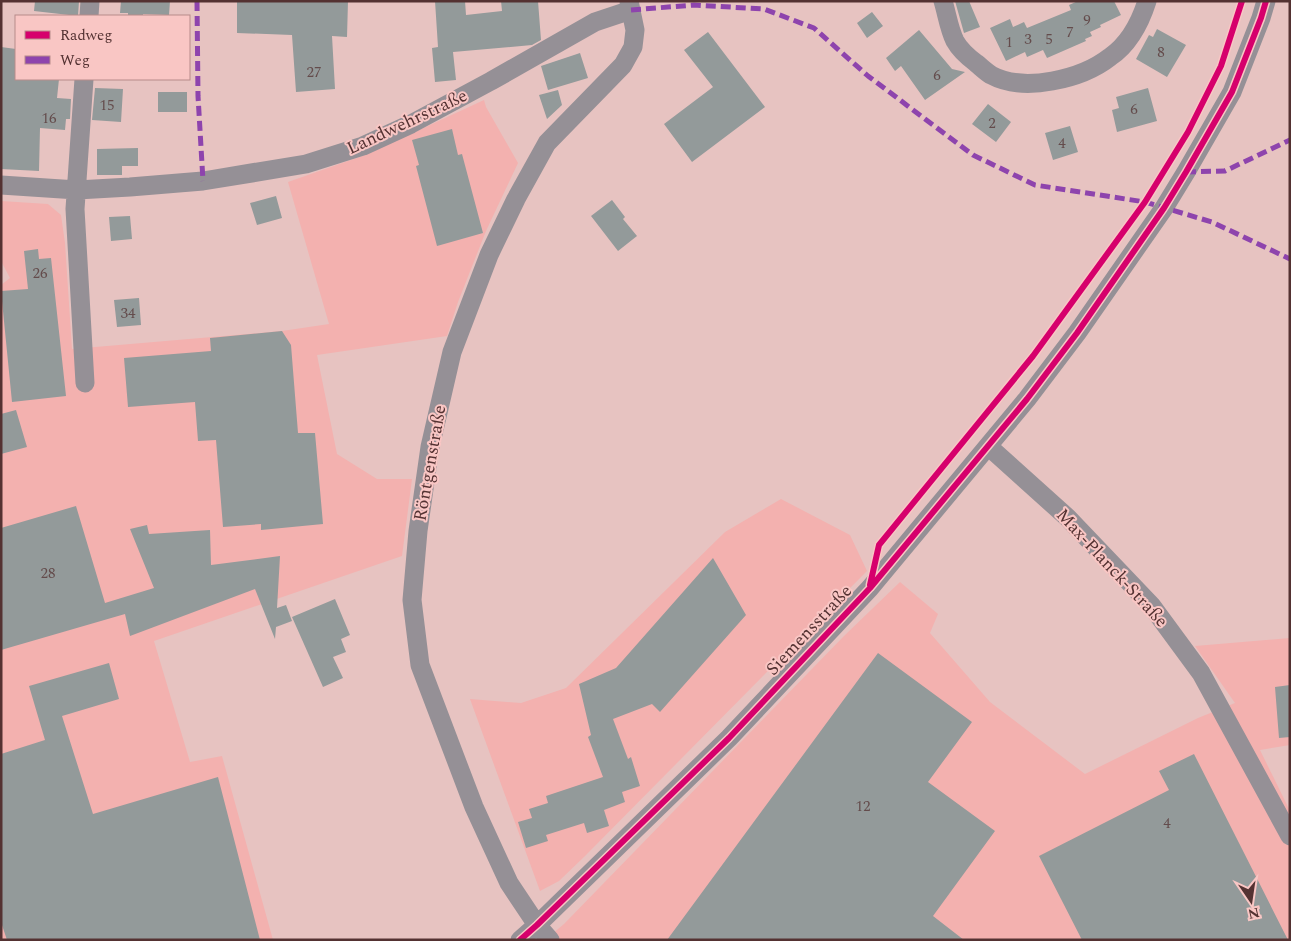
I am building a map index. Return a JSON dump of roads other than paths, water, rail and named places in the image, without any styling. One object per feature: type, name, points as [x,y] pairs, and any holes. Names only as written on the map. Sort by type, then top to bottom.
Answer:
[{"type":"street","points":[[89,15],[90,1]]},
{"type":"street","points":[[943,1],[955,42],[966,56],[992,75],[1009,81],[1032,83],[1062,80],[1084,72],[1110,58],[1125,43],[1141,21],[1147,1]]},
{"type":"street","name":"Siemensstraße","points":[[520,940],[729,738],[870,588],[1027,399],[1077,333],[1164,208],[1232,92],[1266,1]]},
{"type":"street","name":"Landwehrstraße","points":[[1,185],[77,190],[203,181],[306,164],[363,146],[411,124],[595,22],[630,6]]},
{"type":"street","name":"Röntgenstraße","points":[[550,940],[537,925],[509,883],[474,807],[420,665],[412,600],[418,531],[430,447],[452,352],[489,255],[547,143],[623,65],[633,47],[635,30],[630,6]]},
{"type":"street","points":[[84,80],[75,209],[85,383]]},
{"type":"street","name":"Max-Planck-Straße","points":[[988,446],[1068,518],[1151,605],[1201,673],[1290,836]]}]
